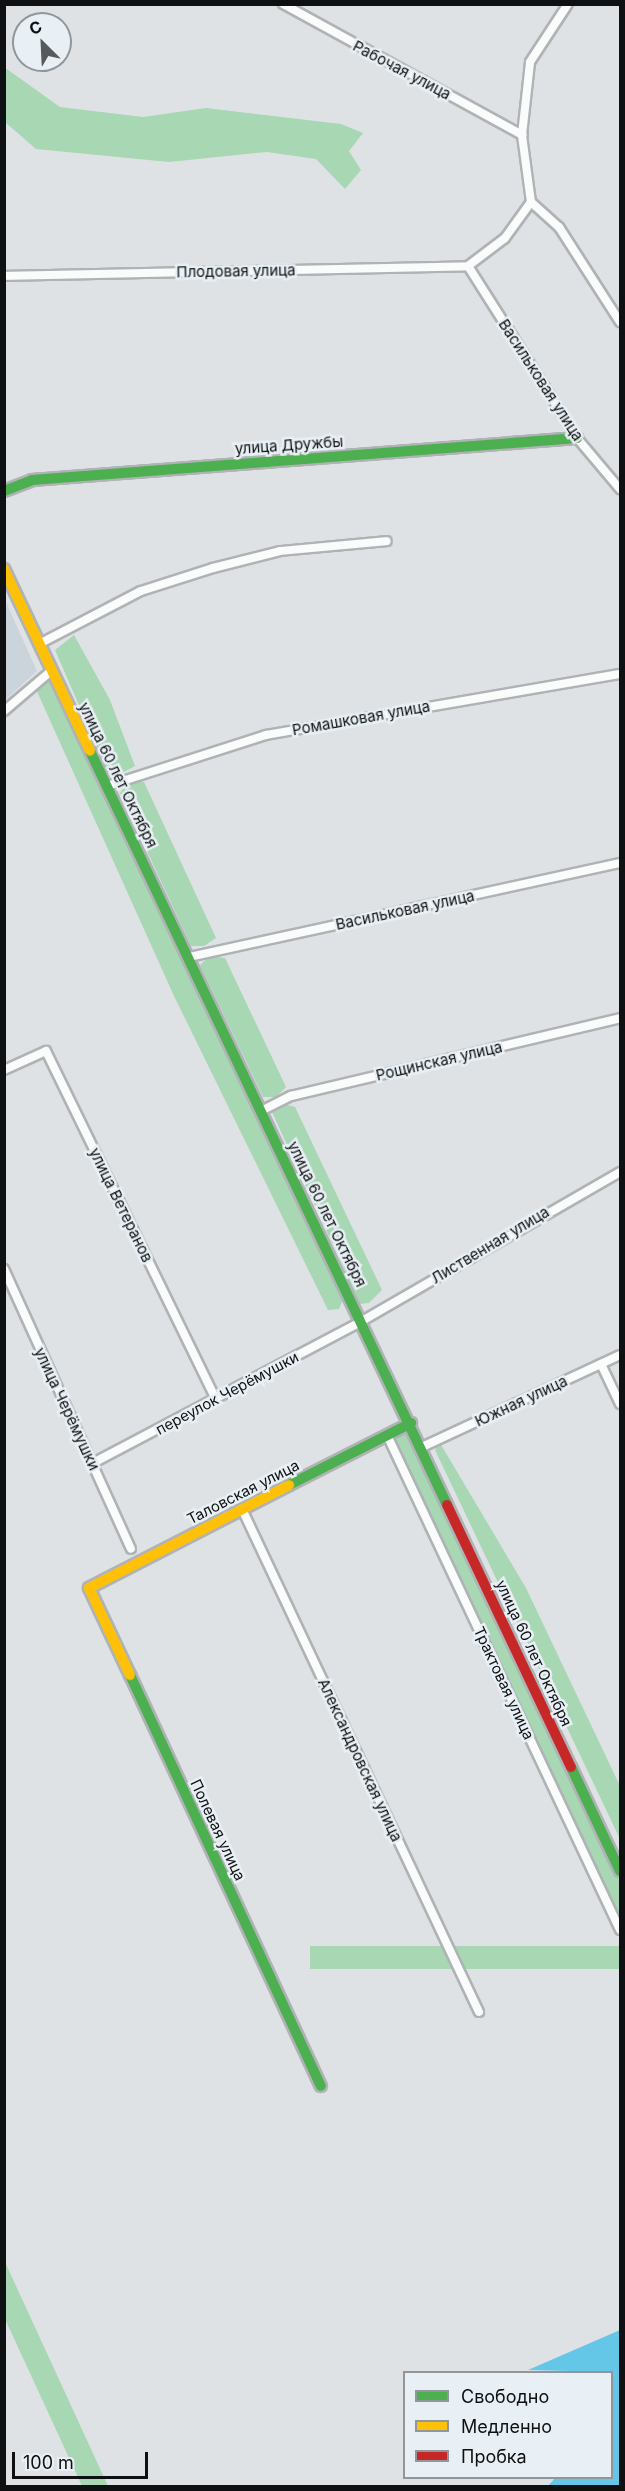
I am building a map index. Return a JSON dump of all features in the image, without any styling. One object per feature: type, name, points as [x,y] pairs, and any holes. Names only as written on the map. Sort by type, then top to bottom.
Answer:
[{"type":"street","name":"Рабочая улица","points":[[283,4],[522,135]]},
{"type":"street","points":[[568,4],[530,62],[522,135],[531,202],[559,227],[621,322]]},
{"type":"street","points":[[468,266],[505,238],[531,202]]},
{"type":"street","name":"Плодовая улица","points":[[4,276],[468,266]]},
{"type":"street","name":"Васильковая улица","points":[[468,266],[577,438],[621,489]]},
{"type":"street","name":"улица Дружбы","points":[[4,491],[32,480],[577,438]]},
{"type":"street","points":[[39,644],[141,591],[213,568],[280,551],[387,541]]},
{"type":"street","name":"улица 60 лет Октября","points":[[4,569],[411,1423],[621,1871]]},
{"type":"street","points":[[4,711],[51,671]]},
{"type":"street","name":"Ромашковая улица","points":[[107,786],[266,735],[621,674]]},
{"type":"street","name":"Васильковая улица","points":[[189,957],[621,863]]},
{"type":"street","name":"Рощинская улица","points":[[261,1111],[291,1096],[621,1018]]},
{"type":"street","name":"улица Ветеранов","points":[[4,1070],[46,1051],[216,1400]]},
{"type":"street","name":"Лиственная улица","points":[[362,1322],[621,1172]]},
{"type":"street","name":"улица Черёмушки","points":[[4,1269],[131,1549]]},
{"type":"street","name":"переулок Черёмушки","points":[[93,1463],[362,1322]]},
{"type":"street","name":"Южная улица","points":[[422,1447],[621,1355]]},
{"type":"street","points":[[602,1364],[621,1404]]},
{"type":"street","name":"Таловская улица","points":[[89,1588],[411,1423]]},
{"type":"street","name":"Трактовая улица","points":[[387,1435],[621,1930]]},
{"type":"street","name":"Александровская улица","points":[[242,1509],[479,2012]]},
{"type":"street","name":"Полевая улица","points":[[89,1588],[321,2086]]},
{"type":"shaded area","points":[[5,600],[37,671],[4,700]]},
{"type":"green space","points":[[4,67],[60,107],[143,117],[206,108],[341,124],[363,133],[349,151],[361,170],[345,189],[316,159],[267,152],[169,162],[36,149],[5,122]]},
{"type":"green space","points":[[74,635],[110,700],[135,766],[122,773],[108,772],[55,650]]},
{"type":"green space","points":[[47,678],[57,690],[343,1299],[339,1309],[328,1310],[174,996],[35,687]]},
{"type":"green space","points":[[129,782],[144,782],[216,938],[204,946],[191,946],[120,793]]},
{"type":"green space","points":[[210,956],[225,958],[286,1087],[276,1097],[263,1097],[200,965]]},
{"type":"green space","points":[[284,1104],[295,1107],[382,1290],[369,1303],[360,1304],[272,1112]]},
{"type":"green space","points":[[408,1431],[620,1881],[620,1925],[392,1435]]},
{"type":"green space","points":[[440,1443],[526,1588],[620,1786],[620,1839],[435,1450]]},
{"type":"green space","points":[[310,1946],[620,1946],[620,1969],[310,1969]]},
{"type":"green space","points":[[5,2262],[108,2486],[82,2486],[5,2319]]},
{"type":"water","points":[[620,2330],[620,2486],[548,2486],[554,2479],[613,2479],[613,2371],[528,2370]]},
{"type":"traffic: fast","points":[[4,491],[32,480],[577,438]]},
{"type":"traffic: fast","points":[[90,751],[447,1505]]},
{"type":"traffic: fast","points":[[289,1485],[411,1423]]},
{"type":"traffic: fast","points":[[130,1675],[321,2086]]},
{"type":"traffic: fast","points":[[571,1767],[620,1871]]},
{"type":"traffic: slow","points":[[4,569],[90,751]]},
{"type":"traffic: slow","points":[[130,1675],[89,1588],[289,1485]]},
{"type":"traffic: jam","points":[[447,1505],[571,1767]]}]
